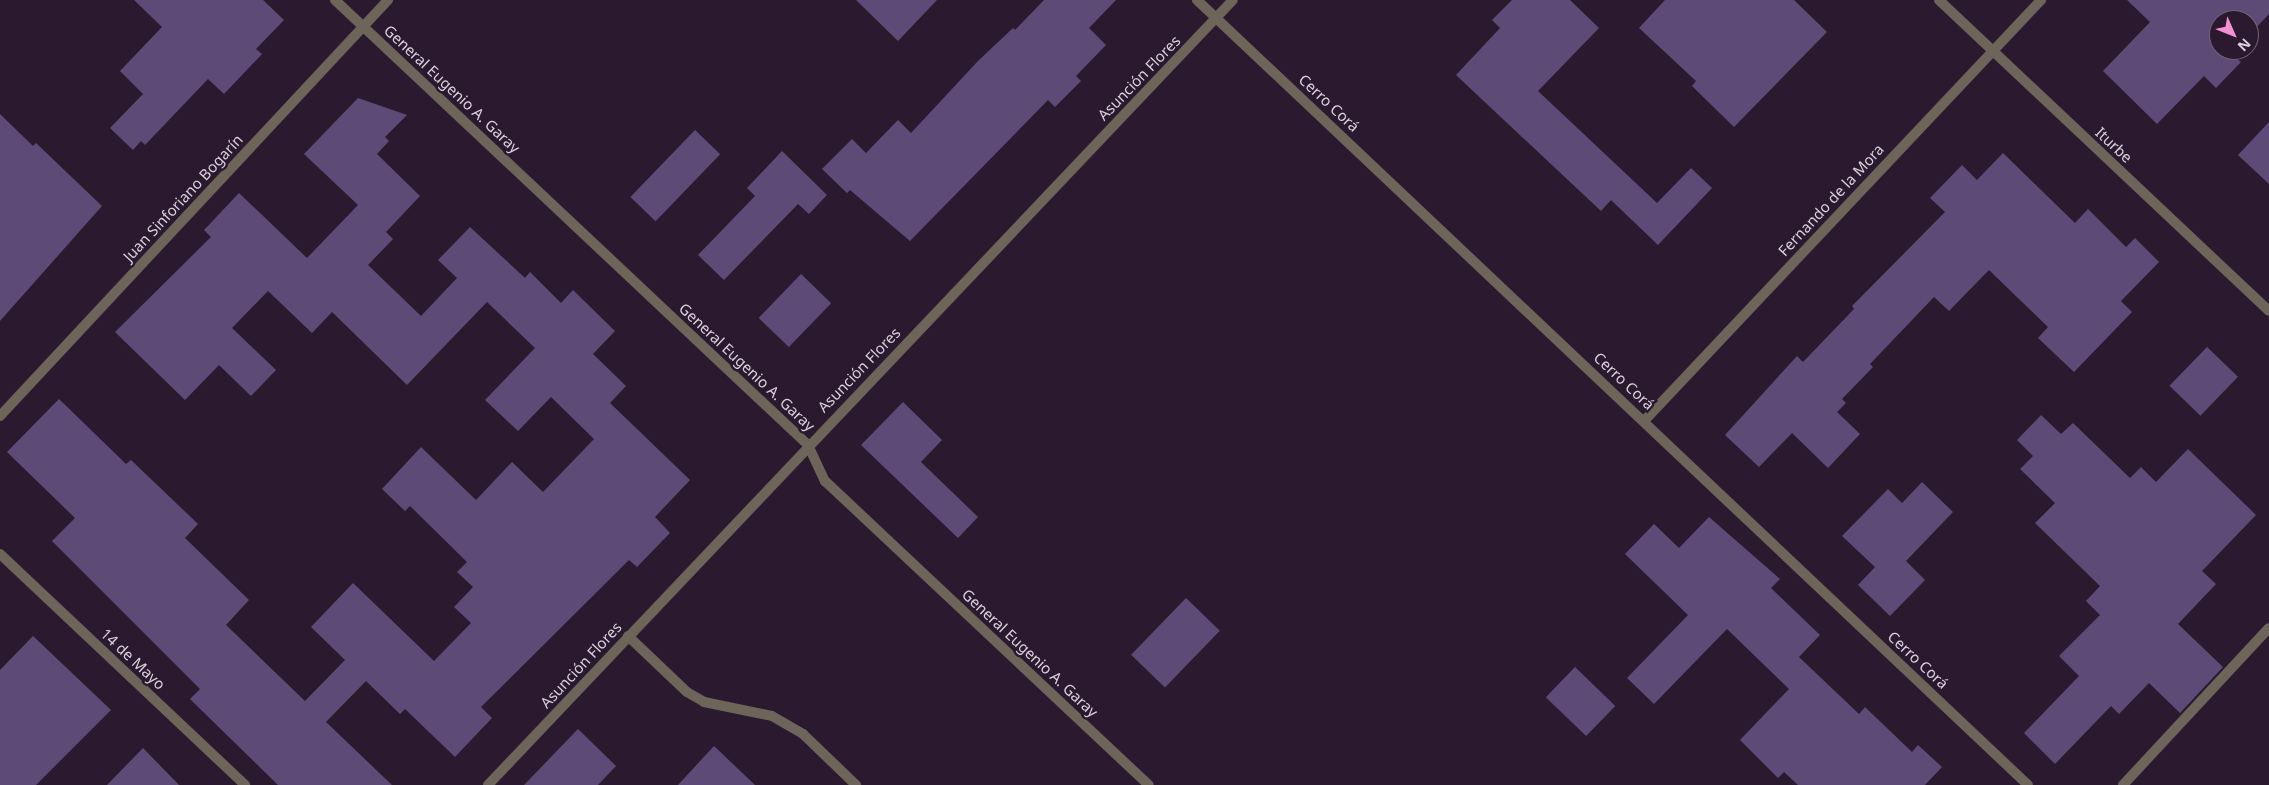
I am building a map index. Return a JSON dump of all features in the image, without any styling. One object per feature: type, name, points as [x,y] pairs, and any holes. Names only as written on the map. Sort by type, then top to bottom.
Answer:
[{"type":"street","name":"General Eugenio A. Garay","points":[[335,0],[808,445],[825,481],[1149,785]]},
{"type":"street","name":"Juan Sinforiano Bogarín","points":[[0,416],[388,0]]},
{"type":"street","name":"Cerro Corá","points":[[1197,0],[2028,785]]},
{"type":"street","name":"Asunción Flores","points":[[488,785],[808,445],[1233,0]]},
{"type":"street","name":"Iturbe","points":[[1939,0],[2269,311]]},
{"type":"street","name":"Fernando de la Mora","points":[[1644,421],[2041,0]]},
{"type":"street","name":"14 de Mayo","points":[[0,554],[245,785]]},
{"type":"street","points":[[2123,785],[2269,628]]},
{"type":"street","points":[[628,636],[687,692],[704,702],[772,716],[803,734],[856,785]]},
{"type":"building","points":[[134,0],[263,0],[284,20],[256,49],[262,54],[224,94],[208,79],[145,145],[141,141],[133,150],[110,128],[143,94],[120,71],[162,27]]},
{"type":"building","points":[[856,0],[937,0],[898,41]]},
{"type":"building","points":[[1044,0],[1116,0],[1089,28],[1106,45],[1076,76],[1081,81],[1055,107],[1048,100],[910,241],[850,190],[847,193],[822,169],[852,139],[866,153],[898,120],[911,133],[978,61],[1013,28],[1015,30]]},
{"type":"building","points":[[1512,0],[1570,0],[1599,28],[1538,91],[1657,203],[1691,168],[1712,188],[1658,245],[1611,200],[1601,211],[1456,75],[1500,28],[1492,20]]},
{"type":"building","points":[[1665,0],[1794,0],[1827,32],[1734,127],[1692,86],[1696,81],[1639,28]]},
{"type":"building","points":[[2127,0],[2269,0],[2269,14],[2259,24],[2259,10],[2209,10],[2209,60],[2239,60],[2241,62],[2216,88],[2204,76],[2157,124],[2103,71],[2150,22]]},
{"type":"building","points":[[358,98],[407,115],[385,137],[389,141],[377,154],[420,196],[386,232],[393,239],[368,265],[421,316],[457,278],[438,260],[470,227],[525,278],[530,272],[561,303],[573,290],[615,331],[593,354],[626,386],[610,403],[690,480],[655,517],[670,533],[637,567],[629,560],[481,707],[492,718],[455,757],[405,709],[400,714],[366,681],[326,722],[392,785],[278,785],[190,699],[200,689],[52,541],[75,518],[7,452],[59,399],[126,464],[131,460],[198,524],[185,538],[249,600],[226,625],[305,701],[345,660],[311,627],[353,583],[434,661],[471,623],[454,607],[473,587],[457,572],[467,562],[410,506],[405,511],[382,489],[421,447],[476,500],[512,462],[543,492],[594,439],[551,397],[518,431],[485,400],[535,348],[487,302],[407,385],[332,312],[312,333],[268,291],[232,328],[276,370],[251,396],[219,365],[185,400],[115,332],[211,237],[204,230],[239,193],[307,258],[358,205],[304,154]]},
{"type":"building","points":[[0,114],[33,146],[36,143],[102,206],[0,321]]},
{"type":"building","points":[[2269,122],[2269,184],[2238,155]]},
{"type":"building","points":[[695,130],[720,154],[656,221],[630,197]]},
{"type":"building","points":[[782,151],[827,195],[809,214],[798,204],[724,280],[698,255],[755,196],[747,188]]},
{"type":"building","points":[[2003,153],[2075,223],[2088,209],[2126,247],[2135,238],[2159,262],[2121,301],[2132,312],[2074,372],[2038,338],[2048,327],[1989,270],[1949,311],[1934,297],[1870,364],[1873,367],[1842,399],[1846,403],[1837,412],[1860,434],[1828,468],[1792,433],[1759,467],[1725,435],[1797,356],[1803,362],[1854,309],[1852,306],[1945,212],[1930,198],[1962,165],[1977,180]]},
{"type":"building","points":[[801,274],[831,303],[789,347],[759,318]]},
{"type":"building","points":[[2207,347],[2238,377],[2200,416],[2169,386]]},
{"type":"building","points":[[903,402],[942,440],[921,462],[978,517],[958,538],[861,445]]},
{"type":"building","points":[[2041,415],[2061,434],[2073,423],[2130,478],[2141,467],[2156,482],[2188,449],[2256,515],[2202,571],[2216,584],[2178,624],[2223,667],[2180,713],[2149,683],[2119,714],[2111,706],[2055,764],[2024,733],[2079,676],[2059,656],[2100,615],[2086,601],[2100,586],[2035,523],[2055,503],[2020,469],[2033,456],[2017,440]]},
{"type":"building","points":[[1922,482],[1953,512],[1906,561],[1925,580],[1890,616],[1858,585],[1875,567],[1842,536],[1888,489],[1902,503]]},
{"type":"building","points":[[1709,517],[1780,579],[1771,588],[1820,635],[1799,657],[1859,714],[1865,707],[1912,752],[1918,745],[1942,767],[1925,785],[1798,785],[1784,772],[1778,778],[1740,740],[1789,689],[1727,629],[1654,704],[1627,678],[1688,615],[1625,554],[1654,524],[1679,548]]},
{"type":"building","points":[[1186,598],[1220,631],[1165,687],[1131,655]]},
{"type":"building","points":[[33,636],[111,710],[36,785],[0,785],[0,670]]},
{"type":"building","points":[[1575,667],[1615,706],[1586,736],[1546,697]]},
{"type":"building","points":[[578,729],[616,766],[598,785],[524,785]]},
{"type":"building","points":[[714,746],[755,785],[678,785]]},
{"type":"building","points":[[143,748],[179,785],[107,785]]}]
